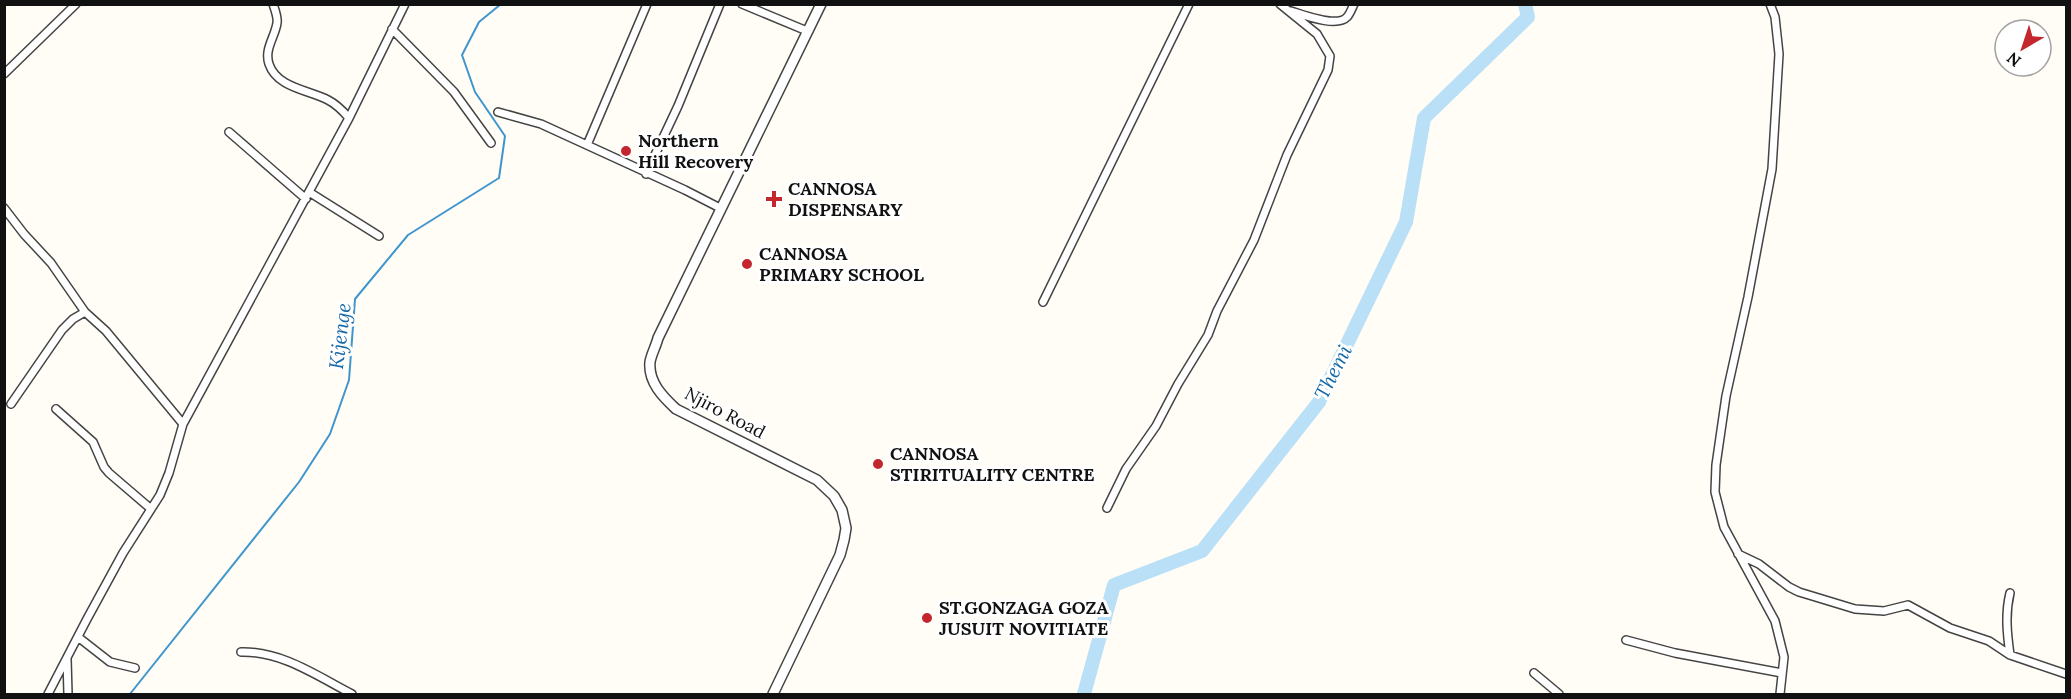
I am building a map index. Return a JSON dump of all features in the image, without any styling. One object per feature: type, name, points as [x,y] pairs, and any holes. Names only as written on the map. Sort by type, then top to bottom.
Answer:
[{"type":"street","points":[[4,74],[76,4]]},
{"type":"street","points":[[273,4],[277,21],[268,55],[269,64],[274,73],[291,86],[330,100],[349,118]]},
{"type":"street","points":[[48,694],[123,553],[151,509],[169,473],[183,424],[308,196],[405,4]]},
{"type":"street","points":[[587,145],[647,4]]},
{"type":"street","points":[[646,174],[678,106],[720,4]]},
{"type":"street","points":[[742,4],[807,31]]},
{"type":"street","name":"Njiro Road","points":[[773,694],[840,555],[846,528],[843,510],[834,496],[818,480],[676,409],[663,397],[652,378],[650,363],[658,338],[821,4]]},
{"type":"street","points":[[1043,302],[1189,4]]},
{"type":"street","points":[[1283,7],[1338,22],[1347,17],[1354,4]]},
{"type":"street","points":[[1770,4],[1775,16],[1779,54],[1772,169],[1726,396],[1715,492],[1724,527],[1775,621],[1784,657],[1780,694]]},
{"type":"street","points":[[1107,508],[1126,469],[1156,426],[1208,335],[1217,311],[1254,240],[1287,155],[1328,70],[1330,56],[1317,34],[1283,7]]},
{"type":"street","points":[[392,29],[454,92],[491,143]]},
{"type":"street","points":[[498,112],[541,124],[720,208]]},
{"type":"street","points":[[229,132],[308,196],[379,236]]},
{"type":"street","points":[[4,208],[24,234],[51,262],[85,312],[106,331],[183,424]]},
{"type":"street","points":[[11,404],[62,330],[73,319],[85,312]]},
{"type":"street","points":[[56,409],[93,442],[109,473],[151,509]]},
{"type":"street","points":[[1738,554],[1759,564],[1799,592],[1872,612],[1884,612],[1908,605],[1938,623],[1989,641],[2010,655],[2067,674]]},
{"type":"street","points":[[2010,593],[2006,626],[2010,655]]},
{"type":"street","points":[[78,637],[110,662],[135,668]]},
{"type":"street","points":[[1626,640],[1674,653],[1782,673]]},
{"type":"street","points":[[241,652],[258,652],[281,658],[352,694]]},
{"type":"street","points":[[67,659],[68,694]]},
{"type":"street","points":[[1534,674],[1559,694]]},
{"type":"waterway","name":"Kijenge","points":[[130,694],[299,482],[330,434],[349,380],[355,299],[408,235],[499,178],[505,136],[475,92],[462,55],[479,22],[501,4]]},
{"type":"waterway","name":"Themi","points":[[1084,694],[1114,585],[1202,551],[1319,402],[1406,222],[1424,118],[1528,17],[1525,4]]},
{"type":"place","name":"Northern Hill Recovery","points":[[626,151]]},
{"type":"place","name":"CANNOSA DISPENSARY","points":[[774,199]]},
{"type":"place","name":"CANNOSA PRIMARY SCHOOL","points":[[747,264]]},
{"type":"place","name":"CANNOSA STIRITUALITY CENTRE","points":[[878,464]]},
{"type":"place","name":"ST.GONZAGA GOZA JUSUIT NOVITIATE","points":[[927,618]]}]
